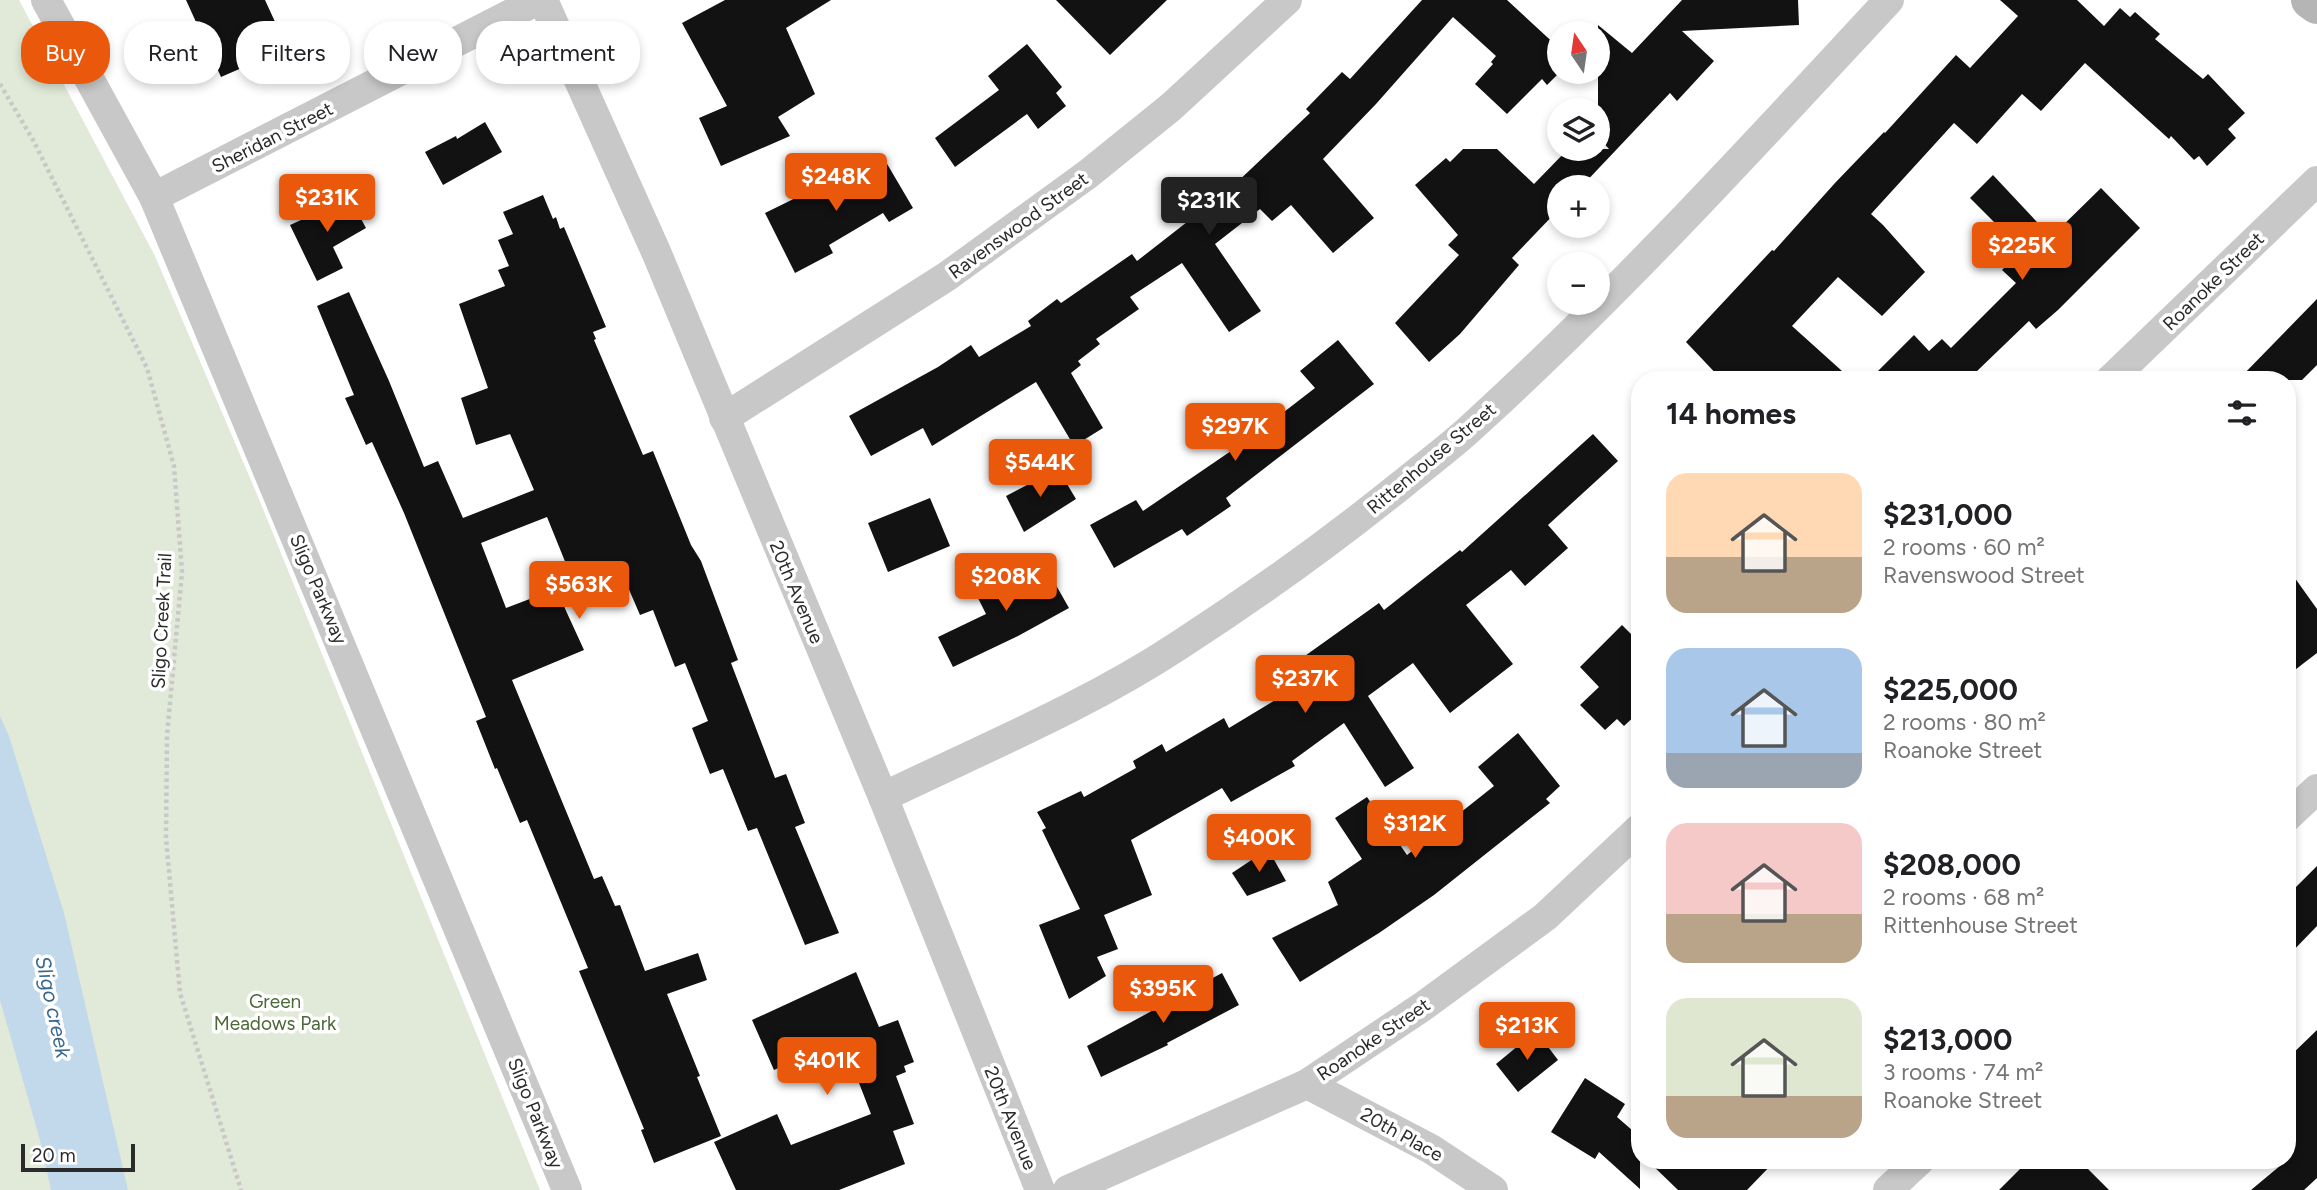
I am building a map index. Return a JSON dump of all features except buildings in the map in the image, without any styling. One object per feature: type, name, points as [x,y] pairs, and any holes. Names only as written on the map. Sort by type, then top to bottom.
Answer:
[{"type":"main road","points":[[2310,0],[2317,5]]},
{"type":"street","name":"Sligo Parkway","points":[[46,0],[154,197],[568,1190]]},
{"type":"street","name":"Sheridan Street","points":[[154,197],[540,0]]},
{"type":"street","name":"20th Avenue","points":[[540,0],[657,254],[883,797],[1040,1190]]},
{"type":"street","name":"Ravenswood Street","points":[[724,418],[946,277],[1088,174],[1171,107],[1287,0]]},
{"type":"street","name":"Rittenhouse Street","points":[[883,797],[1079,705],[1186,641],[1284,575],[1364,515],[1473,426],[1599,305],[1889,0]]},
{"type":"street","name":"Roanoke Street","points":[[2119,371],[2317,181]]},
{"type":"street","points":[[2296,809],[2317,789]]},
{"type":"street","name":"Roanoke Street","points":[[1068,1190],[1307,1084],[1422,1007],[1545,917],[1631,836]]},
{"type":"street","name":"20th Place","points":[[1307,1084],[1432,1149],[1493,1190]]},
{"type":"street","points":[[1888,1190],[1910,1169]]},
{"type":"path","name":"Sligo Creek Trail","points":[[0,84],[33,139],[147,368],[174,466],[182,572],[167,736],[166,838],[180,993],[240,1190]]},
{"type":"green space","name":"Green Meadows Park","points":[[0,0],[19,0],[30,21],[21,21],[21,84],[64,84],[155,256],[259,499],[540,1190],[0,1190]]},
{"type":"water","name":"Sligo creek","points":[[0,716],[9,736],[64,913],[128,1190],[51,1190],[40,1140],[0,1000]]}]
